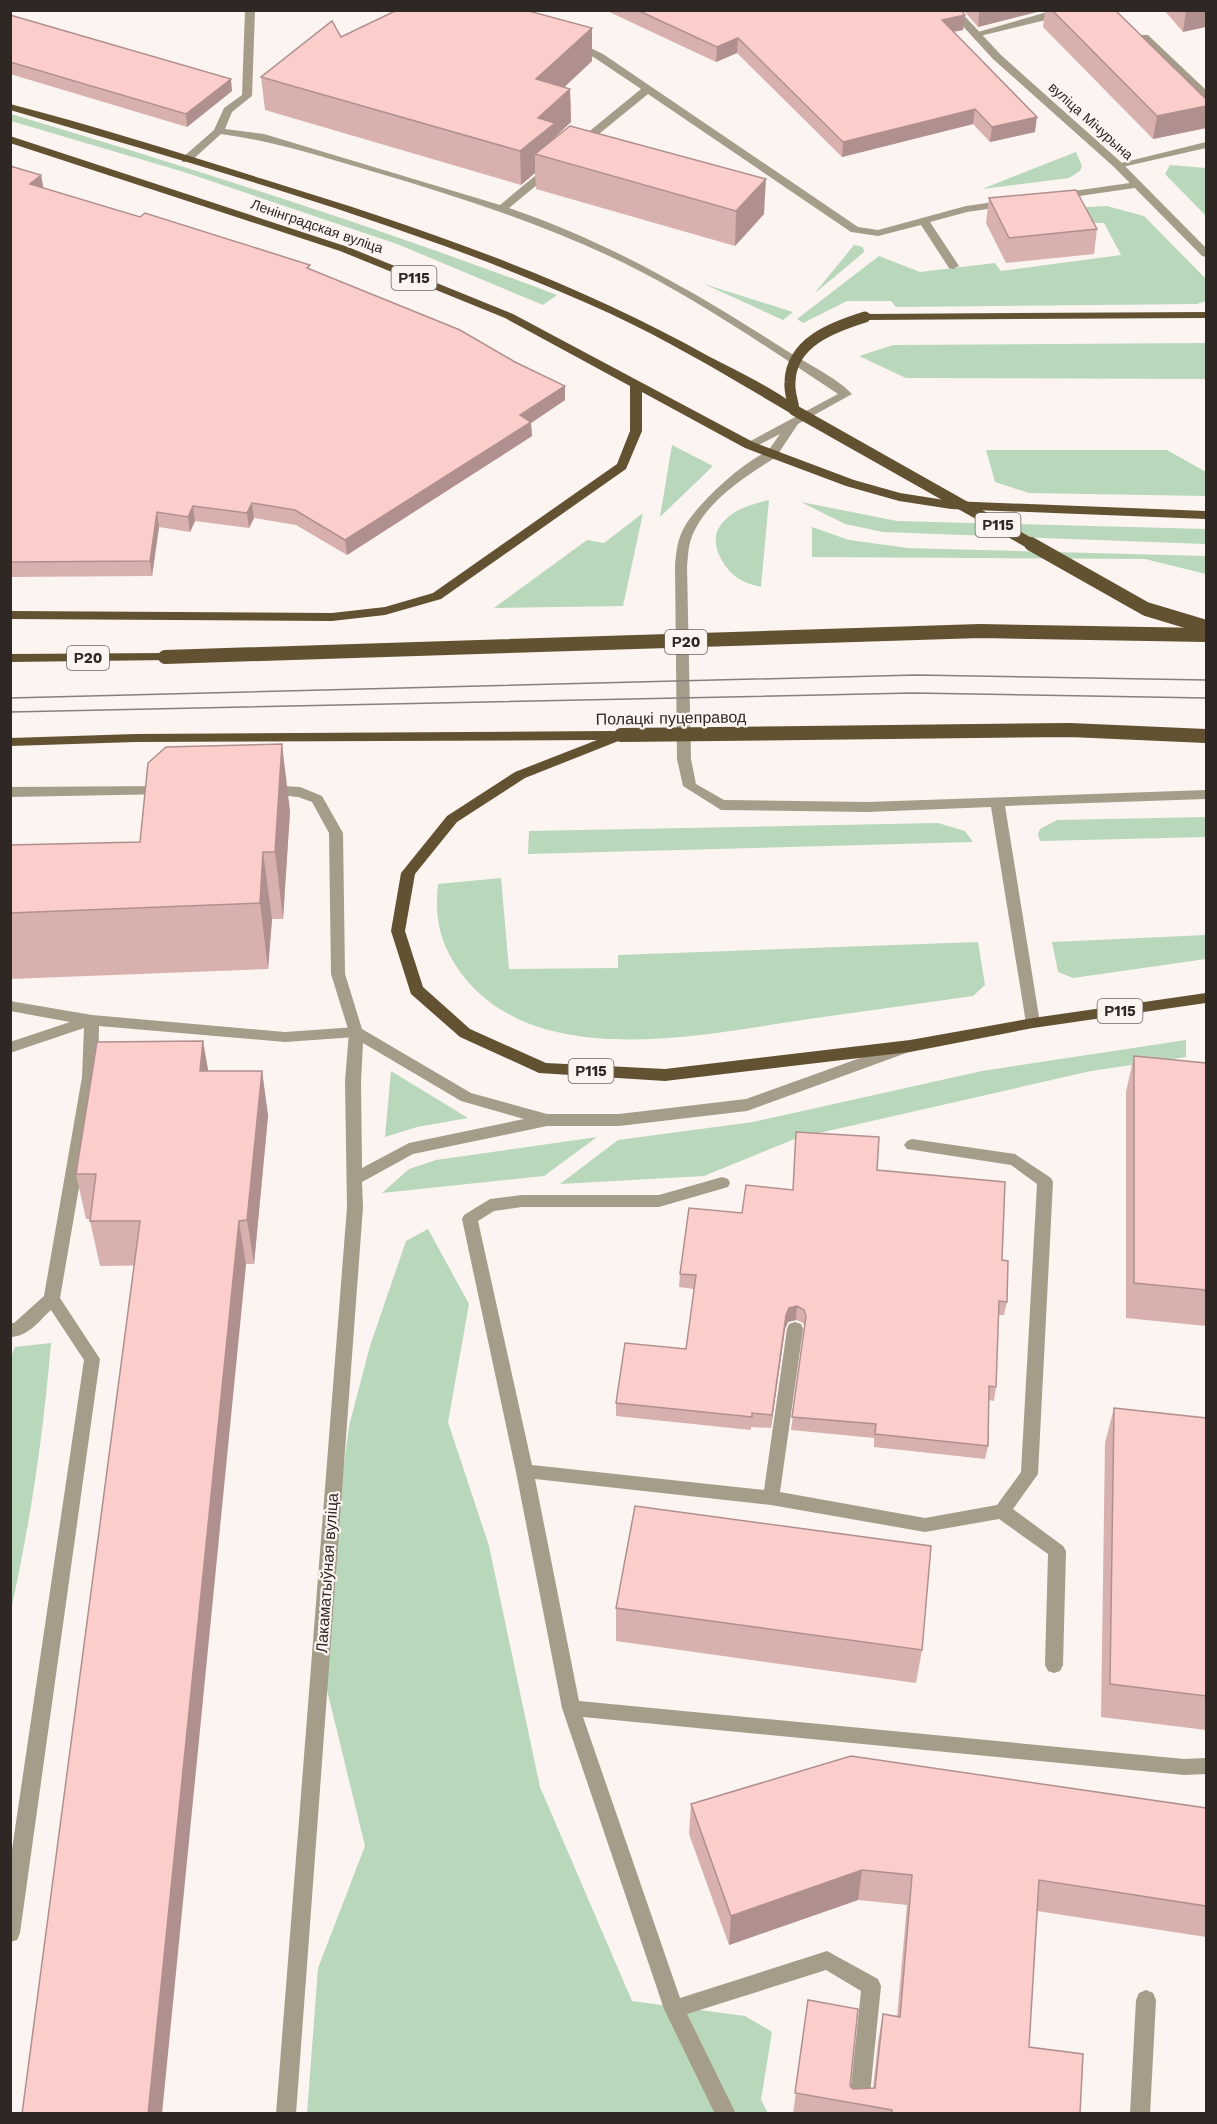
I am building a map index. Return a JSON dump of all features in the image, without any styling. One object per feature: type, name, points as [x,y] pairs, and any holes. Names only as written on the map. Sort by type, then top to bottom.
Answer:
[{"type":"main road","name":"Ленінградская вуліца","points":[[10,107],[186,159],[459,248],[592,301],[722,367],[794,415]]},
{"type":"main road","name":"Ленінградская вуліца","points":[[10,139],[345,249],[509,316],[636,383]]},
{"type":"main road","points":[[794,415],[789,380],[796,357],[813,336],[865,317],[1206,315]]},
{"type":"main road","name":"Р115","points":[[636,383],[748,445],[900,497],[951,505],[1206,515]]},
{"type":"main road","points":[[10,615],[322,617],[390,612],[412,606],[437,596],[622,466],[636,431],[636,383]]},
{"type":"main road","name":"Р115","points":[[794,415],[1146,609],[1206,627]]},
{"type":"main road","name":"Р20","points":[[10,658],[165,657],[980,631],[1206,635]]},
{"type":"main road","name":"Полацкі пуцеправод","points":[[10,742],[136,738],[1070,730],[1206,736]]},
{"type":"main road","name":"Р115","points":[[621,735],[520,775],[461,813],[452,819],[408,873],[398,931],[416,990],[465,1033],[544,1069],[665,1075],[910,1046],[1033,1023],[1206,998]]},
{"type":"street","points":[[186,159],[219,131],[228,110],[247,96],[250,10]]},
{"type":"street","name":"вуліца Мічурына","points":[[953,10],[1118,165],[1206,254]]},
{"type":"street","points":[[976,34],[1055,15],[1060,10]]},
{"type":"street","points":[[561,36],[599,56],[855,230],[878,233],[966,209],[1023,201]]},
{"type":"street","points":[[1144,37],[1206,95]]},
{"type":"street","points":[[574,149],[646,90]]},
{"type":"street","points":[[219,131],[260,136],[503,208],[597,246],[662,278],[846,394],[794,415],[748,445]]},
{"type":"street","points":[[1118,165],[1206,145]]},
{"type":"street","points":[[503,208],[556,164]]},
{"type":"street","points":[[1046,198],[1137,185]]},
{"type":"street","points":[[924,220],[953,266]]},
{"type":"street","points":[[794,415],[772,454],[738,478],[710,504],[693,522],[684,540],[681,567],[684,759],[690,786],[721,805],[867,807],[1206,794]]},
{"type":"street","points":[[10,792],[176,790]]},
{"type":"street","points":[[255,790],[300,792],[317,799],[336,833],[338,974],[356,1032]]},
{"type":"street","points":[[997,801],[1033,1023]]},
{"type":"street","points":[[10,1006],[92,1020],[285,1036],[356,1032],[466,1097],[547,1120]]},
{"type":"street","points":[[10,1048],[92,1020]]},
{"type":"street","points":[[10,1330],[18,1330],[52,1299],[90,1077],[92,1020]]},
{"type":"street","name":"Лакаматыўная вуліца","points":[[286,2114],[355,1179],[353,1081],[356,1032]]},
{"type":"street","points":[[355,1179],[409,1149],[547,1120],[619,1120],[747,1106],[910,1046]]},
{"type":"street","points":[[525,1472],[549,1472],[771,1498],[925,1525],[1002,1510],[1029,1474],[1045,1182],[1015,1160],[912,1145]]},
{"type":"street","points":[[722,1183],[659,1202],[522,1201],[490,1206],[470,1219],[525,1472],[571,1708],[674,2009],[726,2114]]},
{"type":"street","points":[[10,1933],[92,1359],[52,1299]]},
{"type":"street","points":[[771,1498],[795,1329]]},
{"type":"street","points":[[1002,1510],[1057,1551],[1054,1665]]},
{"type":"street","points":[[571,1708],[1184,1767],[1206,1766]]},
{"type":"street","points":[[674,2009],[827,1959],[871,1986],[858,2114]]},
{"type":"street","points":[[1140,2114],[1146,2000]]},
{"type":"green space","points":[[11,114],[286,200],[557,295],[543,305],[397,244],[184,172],[11,121]]},
{"type":"green space","points":[[1076,152],[1082,166],[1080,171],[1069,178],[982,189]]},
{"type":"green space","points":[[1170,165],[1206,168],[1206,216],[1165,174]]},
{"type":"green space","points":[[1107,206],[1144,216],[1206,279],[1206,301],[1197,304],[896,307],[891,301],[847,301],[803,323],[797,319],[879,256],[920,272],[995,263],[1001,271],[1121,255],[1104,223],[1092,223],[1085,207]]},
{"type":"green space","points":[[854,245],[863,247],[864,252],[814,294]]},
{"type":"green space","points":[[704,284],[793,312],[783,320]]},
{"type":"green space","points":[[1206,343],[1206,379],[906,378],[859,356],[893,345]]},
{"type":"green space","points":[[672,445],[713,466],[660,517]]},
{"type":"green space","points":[[986,450],[1167,450],[1206,472],[1206,496],[1029,493],[995,482]]},
{"type":"green space","points":[[769,500],[761,587],[745,582],[730,572],[720,557],[716,541],[720,526],[730,516],[748,506]]},
{"type":"green space","points":[[801,502],[897,521],[1206,529],[1206,544],[883,532],[845,524]]},
{"type":"green space","points":[[643,513],[623,606],[494,608],[587,540],[604,543]]},
{"type":"green space","points":[[812,527],[849,540],[908,548],[1206,556],[1206,574],[1145,559],[812,557]]},
{"type":"green space","points":[[1206,817],[1206,837],[1040,841],[1038,834],[1040,829],[1057,820]]},
{"type":"green space","points":[[938,823],[965,831],[973,842],[528,854],[529,831]]},
{"type":"green space","points":[[501,878],[509,969],[618,968],[618,955],[978,942],[985,985],[973,996],[717,1033],[670,1038],[623,1039],[577,1036],[534,1025],[496,1006],[464,977],[450,955],[438,922],[438,884]]},
{"type":"green space","points":[[1206,935],[1206,959],[1073,978],[1058,972],[1052,942]]},
{"type":"green space","points":[[1186,1040],[1186,1057],[1091,1071],[797,1138],[704,1176],[560,1184],[618,1140],[753,1122],[982,1071]]},
{"type":"green space","points":[[391,1071],[468,1118],[417,1127],[385,1137]]},
{"type":"green space","points":[[597,1137],[544,1176],[382,1193],[409,1169],[436,1160]]},
{"type":"green space","points":[[428,1229],[469,1304],[448,1422],[489,1546],[540,1787],[632,2001],[745,2016],[772,2032],[761,2100],[768,2113],[307,2114],[318,1968],[365,1846],[319,1657],[349,1426],[370,1346],[406,1241]]},
{"type":"green space","points":[[51,1343],[36,1477],[11,1610],[11,1357],[15,1347]]},
{"type":"building","points":[[397,10],[525,10],[592,28],[536,79],[570,89],[538,118],[555,123],[520,151],[261,77],[332,21],[341,37]]},
{"type":"building","points":[[637,10],[961,10],[965,15],[942,20],[1037,117],[992,127],[975,109],[843,142],[738,38],[717,47]]},
{"type":"building","points":[[1052,10],[1115,10],[1206,99],[1206,106],[1157,116]]},
{"type":"building","points":[[10,15],[231,79],[186,114],[10,62]]},
{"type":"building","points":[[570,126],[766,179],[736,211],[535,154]]},
{"type":"building","points":[[10,166],[41,175],[30,184],[140,217],[145,213],[310,265],[307,268],[460,330],[515,362],[565,386],[520,415],[531,422],[345,540],[295,510],[252,503],[247,513],[193,506],[188,517],[157,512],[150,561],[10,562]]},
{"type":"building","points":[[1076,190],[1097,229],[1009,238],[989,198]]},
{"type":"building","points":[[282,744],[275,852],[263,852],[260,903],[10,913],[10,845],[140,842],[148,763],[166,747]]},
{"type":"building","points":[[203,1041],[200,1071],[262,1071],[247,1220],[239,1221],[148,2114],[22,2114],[140,1221],[90,1221],[96,1174],[76,1174],[97,1042]]},
{"type":"building","points":[[1134,1056],[1206,1063],[1206,1290],[1134,1283]]},
{"type":"building","points":[[796,1132],[879,1137],[877,1170],[1005,1182],[1002,1260],[1008,1261],[1007,1302],[999,1301],[996,1387],[989,1386],[988,1446],[875,1434],[876,1424],[792,1417],[806,1316],[804,1310],[797,1306],[789,1308],[786,1315],[772,1415],[752,1413],[752,1417],[616,1403],[625,1343],[686,1349],[696,1275],[680,1274],[689,1208],[742,1213],[746,1185],[793,1190]]},
{"type":"building","points":[[1114,1408],[1206,1418],[1206,1696],[1110,1684]]},
{"type":"building","points":[[635,1506],[931,1546],[922,1650],[616,1608]]},
{"type":"building","points":[[851,1756],[1206,1808],[1206,1906],[1039,1880],[1029,2047],[1083,2054],[1080,2114],[892,2114],[892,2110],[795,2093],[808,2000],[858,2009],[850,2086],[853,2089],[875,2088],[883,2014],[900,2017],[912,1875],[862,1870],[731,1916],[691,1804]]},
{"type":"tram line","points":[[10,698],[916,675],[1206,680]]},
{"type":"tram line","points":[[10,712],[913,693],[1206,698]]}]
